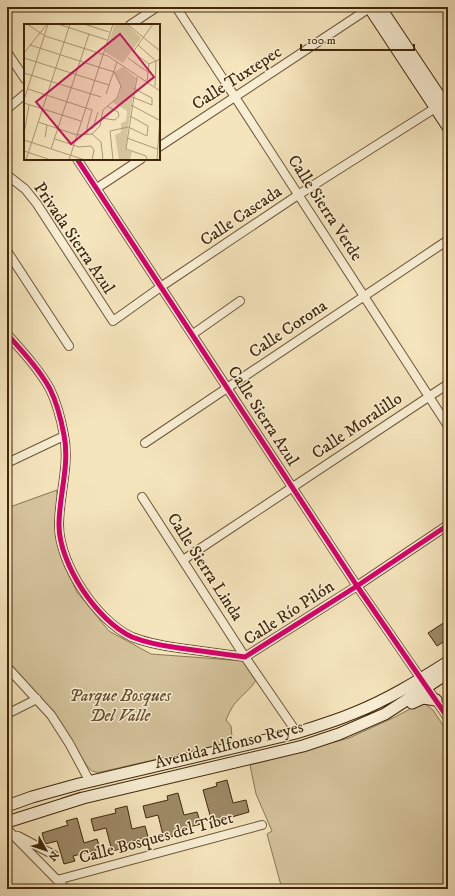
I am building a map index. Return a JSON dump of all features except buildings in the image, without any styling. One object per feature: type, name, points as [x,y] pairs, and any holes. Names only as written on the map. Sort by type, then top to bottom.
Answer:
[{"type":"main road","points":[[372,7],[444,105],[448,127]]},
{"type":"main road","name":"Avenida Alfonso Reyes","points":[[8,828],[83,798],[303,746],[339,734],[386,714],[448,662]]},
{"type":"main road","name":"Avenida Alfonso Reyes","points":[[7,806],[32,797],[90,782],[296,733],[354,713],[448,674]]},
{"type":"main road","points":[[386,714],[424,698],[436,700]]},
{"type":"street","points":[[132,24],[157,7]]},
{"type":"street","name":"Calle Sierra Verde","points":[[176,7],[448,426]]},
{"type":"street","name":"Calle Tuxtepec","points":[[160,146],[372,7]]},
{"type":"street","points":[[7,52],[24,78]]},
{"type":"street","points":[[7,109],[24,95]]},
{"type":"street","name":"Calle Cascada","points":[[113,320],[298,195],[444,105]]},
{"type":"street","name":"Calle Sierra Azul","points":[[78,160],[162,286],[357,586],[448,718]]},
{"type":"street","points":[[97,188],[140,160]]},
{"type":"street","name":"Privada Sierra Azul","points":[[8,179],[25,189],[37,204],[113,320]]},
{"type":"street","name":"Calle Corona","points":[[145,443],[448,240]]},
{"type":"street","points":[[7,251],[69,346]]},
{"type":"street","points":[[193,334],[240,301]]},
{"type":"street","points":[[8,336],[43,377],[57,407],[64,436],[66,469],[60,511],[59,526],[61,542],[74,575],[96,608],[114,627],[134,638],[168,646],[245,657]]},
{"type":"street","name":"Calle Moralillo","points":[[183,560],[448,384]]},
{"type":"street","points":[[7,463],[64,436]]},
{"type":"street","name":"Calle Sierra Linda","points":[[142,497],[296,733]]},
{"type":"street","name":"Calle Río Pilón","points":[[245,657],[357,586],[448,525]]},
{"type":"street","points":[[7,667],[51,715],[69,743],[90,782]]},
{"type":"street","points":[[7,714],[37,699]]},
{"type":"street","name":"Calle Bosques del Tíbet","points":[[57,880],[262,825]]},
{"type":"street","points":[[8,828],[54,855]]},
{"type":"street","points":[[8,828],[66,889]]},
{"type":"green space","name":"Parque Bosques Del Valle","points":[[57,490],[57,532],[64,564],[77,592],[109,631],[151,654],[246,661],[258,675],[252,686],[234,705],[227,717],[226,720],[231,726],[232,737],[228,743],[101,772],[95,772],[87,766],[53,713],[7,663],[7,508]]},
{"type":"green space","points":[[424,703],[433,710],[448,733],[448,889],[282,889],[267,834],[272,831],[256,794],[250,765],[349,738],[395,717],[419,704]]},
{"type":"waterway","points":[[62,799],[80,793]]},
{"type":"cycle path","points":[[78,160],[357,586],[448,718]]},
{"type":"cycle path","points":[[7,334],[41,374],[57,405],[66,446],[65,469],[59,514],[61,540],[65,557],[82,590],[94,605],[119,629],[132,637],[150,643],[245,657],[357,586],[448,525]]}]
